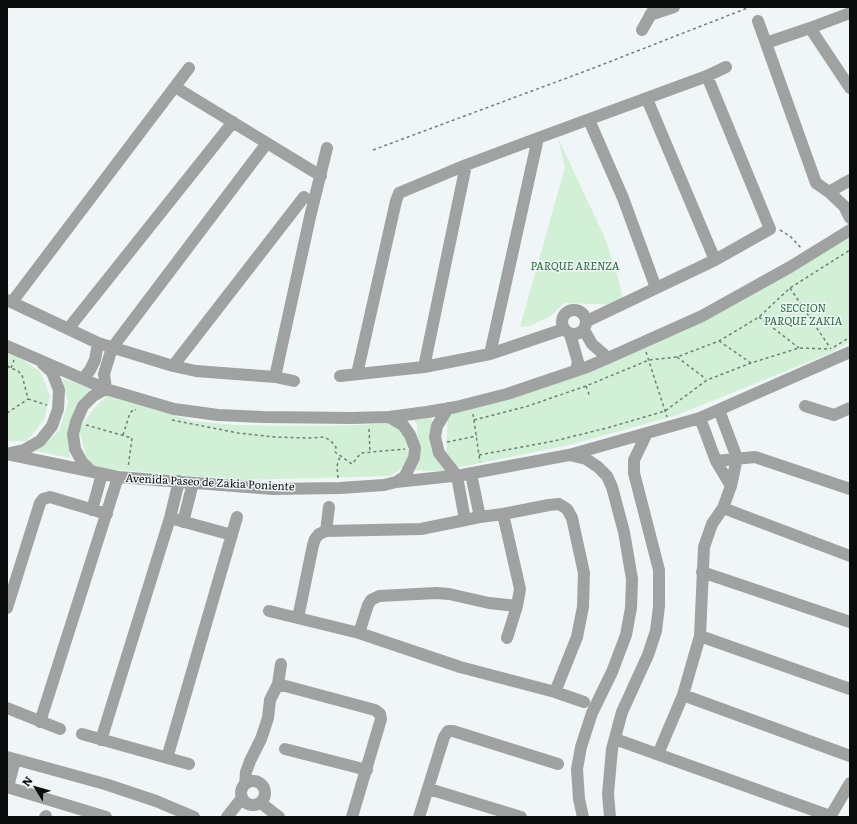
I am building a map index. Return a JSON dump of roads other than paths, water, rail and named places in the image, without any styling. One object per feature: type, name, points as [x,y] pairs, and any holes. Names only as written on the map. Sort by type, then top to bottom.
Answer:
[{"type":"street","points":[[642,30],[652,11],[674,7]]},
{"type":"street","points":[[766,43],[850,13]]},
{"type":"street","points":[[758,21],[816,183],[829,192],[844,206],[850,218]]},
{"type":"street","points":[[810,28],[850,88]]},
{"type":"street","points":[[357,374],[399,193],[466,165],[647,99],[707,76],[726,67]]},
{"type":"street","points":[[190,68],[9,301],[98,343],[173,366],[196,371],[275,377],[294,381]]},
{"type":"street","points":[[340,376],[424,367],[490,354],[567,332],[576,335],[580,333],[586,325],[656,288],[715,260],[770,229],[707,76]]},
{"type":"street","points":[[175,87],[321,176]]},
{"type":"street","points":[[647,99],[715,260]]},
{"type":"street","points":[[590,120],[623,198],[656,288]]},
{"type":"street","points":[[68,329],[233,122]]},
{"type":"street","points":[[490,354],[538,138]]},
{"type":"street","points":[[106,388],[104,374],[112,348],[267,142]]},
{"type":"street","points":[[275,377],[310,217],[327,148]]},
{"type":"street","points":[[424,367],[466,165]]},
{"type":"street","points":[[829,192],[849,182]]},
{"type":"street","points":[[173,366],[304,198]]},
{"type":"street","points":[[296,208],[310,217]]},
{"type":"street","points":[[7,346],[106,388],[174,409],[218,415],[263,417],[369,417],[428,412],[508,394],[608,358],[702,316],[850,230]]},
{"type":"street","points":[[576,370],[578,362],[562,320],[568,312],[572,310],[582,312],[592,344],[608,358]]},
{"type":"street","points":[[83,379],[95,360],[98,343]]},
{"type":"street","name":"Avenida Paseo de Zakia Poniente","points":[[7,454],[118,478],[179,481],[273,489],[340,488],[384,485],[396,482],[457,476],[569,455],[669,427],[700,418],[850,352]]},
{"type":"street","points":[[7,454],[24,450],[40,441],[52,426],[58,408],[59,390],[52,372],[37,359]]},
{"type":"street","points":[[92,510],[97,473],[82,462],[76,448],[73,434],[82,406],[93,396],[106,388]]},
{"type":"street","points":[[805,406],[834,415],[850,408]]},
{"type":"street","points":[[448,408],[437,426],[435,437],[436,444],[443,458],[457,476],[465,520]]},
{"type":"street","points":[[658,754],[683,695],[700,636],[704,547],[712,524],[723,508],[731,486],[737,458],[719,410]]},
{"type":"street","points":[[389,416],[403,425],[410,435],[415,448],[414,458],[407,472],[404,477],[396,482]]},
{"type":"street","points":[[700,418],[716,460],[731,486]]},
{"type":"street","points":[[610,817],[608,794],[612,749],[622,712],[648,655],[656,631],[659,606],[659,570],[634,472],[634,460],[647,433]]},
{"type":"street","points":[[569,455],[586,460],[598,467],[607,476],[612,487],[624,532],[632,579],[631,608],[626,635],[612,672],[592,713],[580,747],[577,769],[579,799],[583,817]]},
{"type":"street","points":[[716,460],[755,457],[850,489]]},
{"type":"street","points":[[477,472],[480,517]]},
{"type":"street","points":[[40,722],[118,478]]},
{"type":"street","points":[[101,740],[170,518],[179,481]]},
{"type":"street","points":[[183,522],[193,483]]},
{"type":"street","points":[[7,608],[40,503],[43,499],[50,497],[106,514]]},
{"type":"street","points":[[298,618],[315,538],[319,534],[326,531],[421,529],[480,517],[560,504],[567,509],[572,518],[584,573],[583,607],[576,637],[555,692]]},
{"type":"street","points":[[326,531],[329,507]]},
{"type":"street","points":[[723,508],[850,556]]},
{"type":"street","points":[[503,514],[520,589],[517,606],[507,638]]},
{"type":"street","points":[[167,758],[237,517]]},
{"type":"street","points":[[170,518],[232,535]]},
{"type":"street","points":[[702,572],[850,622]]},
{"type":"street","points":[[359,633],[368,604],[371,600],[379,596],[436,593],[449,594],[489,603],[517,606]]},
{"type":"street","points":[[269,611],[359,633],[460,667],[555,692],[584,702]]},
{"type":"street","points":[[700,636],[850,689]]},
{"type":"street","points":[[278,817],[250,806],[241,790],[245,784],[246,772],[250,761],[261,739],[268,718],[270,700],[278,684],[280,664]]},
{"type":"street","points":[[278,684],[375,710],[380,714],[381,719],[352,817]]},
{"type":"street","points":[[683,695],[850,756]]},
{"type":"street","points":[[7,708],[60,729]]},
{"type":"street","points":[[419,817],[444,737],[448,731],[453,731],[558,764]]},
{"type":"street","points":[[82,734],[189,764]]},
{"type":"street","points":[[615,739],[830,816],[850,783]]},
{"type":"street","points":[[285,749],[367,770]]},
{"type":"street","points":[[106,817],[7,787],[11,759],[112,787],[156,801],[194,817]]},
{"type":"street","points":[[227,817],[250,806],[266,796],[265,788],[260,782],[252,781],[245,784]]},
{"type":"street","points":[[429,789],[521,817]]},
{"type":"park label","name":"PARQUE ARENZA","points":[[575,267]]},
{"type":"park label","name":"SECCION PARQUE ZAKIA","points":[[803,315]]}]
